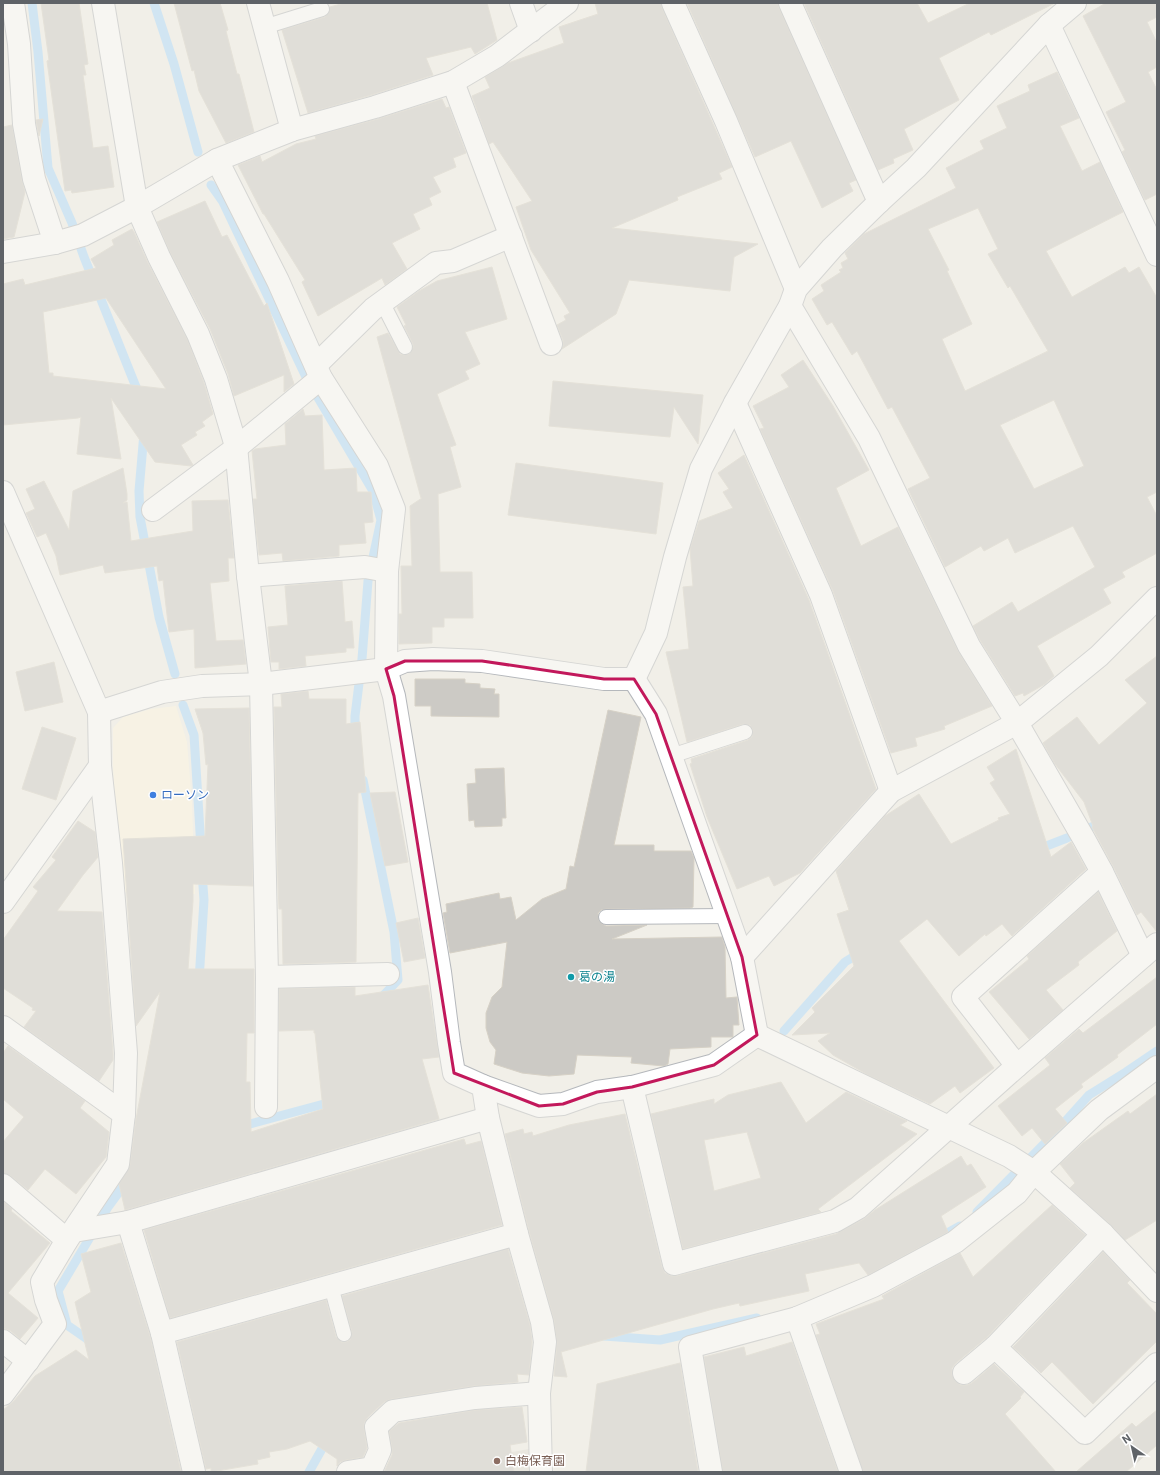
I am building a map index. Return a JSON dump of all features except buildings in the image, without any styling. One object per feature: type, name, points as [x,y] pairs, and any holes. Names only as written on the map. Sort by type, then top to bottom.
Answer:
[{"type":"street","points":[[13,3],[19,44],[24,124],[34,179],[68,239]]},
{"type":"street","points":[[103,3],[137,207],[159,257],[198,334],[216,379],[236,448],[248,576],[261,684],[266,977],[266,1107]]},
{"type":"street","points":[[258,3],[292,130]]},
{"type":"street","points":[[521,3],[531,31]]},
{"type":"street","points":[[3,252],[68,239],[137,207],[217,160],[292,130],[375,107],[453,82],[497,56],[568,3]]},
{"type":"street","points":[[632,1087],[674,1264],[835,1221],[858,1208],[1150,950],[1102,872],[1017,723],[969,646],[869,438],[793,297],[726,121],[674,3]]},
{"type":"street","points":[[790,3],[878,202]]},
{"type":"street","points":[[634,679],[656,633],[675,557],[701,469],[793,297],[832,248],[878,202],[916,168],[1049,25],[1074,3]]},
{"type":"street","points":[[1049,25],[1157,255]]},
{"type":"street","points":[[453,82],[551,344]]},
{"type":"street","points":[[217,160],[278,281],[319,371],[377,466],[394,509],[376,569],[386,669],[394,696],[398,717],[440,972],[448,1043],[454,1073],[484,1086],[539,1106],[563,1104],[597,1092],[632,1087],[714,1065],[757,1035]]},
{"type":"street","points":[[154,510],[236,448],[319,371],[373,309],[382,302],[436,263],[453,261],[511,236]]},
{"type":"street","points":[[736,403],[821,595],[891,791]]},
{"type":"street","points":[[3,492],[99,712],[100,766],[111,863],[126,1053],[124,1114],[118,1164],[42,1282],[46,1300],[56,1324],[3,1394]]},
{"type":"street","points":[[248,576],[376,569]]},
{"type":"street","points":[[742,957],[891,791],[1017,723],[1099,656],[1157,598]]},
{"type":"street","points":[[99,712],[162,692],[202,686],[261,684],[386,669],[405,661],[433,659],[482,661],[604,679],[634,679]]},
{"type":"street","points":[[634,679],[656,714],[728,916],[742,957],[757,1035]]},
{"type":"street","points":[[3,902],[100,766]]},
{"type":"street","points":[[1017,1066],[963,997],[1102,872]]},
{"type":"street","points":[[266,977],[388,974]]},
{"type":"street","points":[[3,1027],[124,1114]]},
{"type":"street","points":[[757,1035],[1009,1156],[1033,1171],[1103,1234],[1157,1291]]},
{"type":"street","points":[[711,1472],[690,1347],[796,1318],[873,1286],[955,1242],[1017,1193],[1033,1171],[1099,1110],[1157,1067]]},
{"type":"street","points":[[484,1086],[488,1118],[544,1332],[539,1393],[541,1472]]},
{"type":"street","points":[[3,1185],[74,1234],[118,1224],[488,1118]]},
{"type":"street","points":[[118,1224],[162,1333],[194,1472]]},
{"type":"street","points":[[162,1333],[518,1234]]},
{"type":"street","points":[[964,1373],[994,1347],[1103,1234]]},
{"type":"street","points":[[796,1318],[851,1472]]},
{"type":"street","points":[[3,1341],[28,1361]]},
{"type":"street","points":[[994,1347],[1085,1433],[1157,1364]]},
{"type":"street","points":[[348,1472],[372,1468],[380,1450],[376,1427],[393,1412],[475,1398],[539,1393]]},
{"type":"lane","points":[[264,27],[322,9]]},
{"type":"lane","points":[[382,302],[405,347]]},
{"type":"lane","points":[[671,756],[744,732]]},
{"type":"lane","points":[[606,917],[728,916]]},
{"type":"lane","points":[[331,1286],[344,1334]]},
{"type":"highlighted area","points":[[405,661],[482,661],[604,679],[634,679],[656,714],[742,957],[757,1035],[714,1065],[632,1087],[597,1092],[563,1104],[539,1106],[454,1073],[394,696],[386,669]]},
{"type":"shaded area","name":"ローソン","points":[[176,706],[187,742],[192,803],[195,894],[119,892],[113,766],[113,728],[123,717],[151,709]]},
{"type":"shaded area","name":"白梅保育園","points":[[529,1449],[530,1472],[400,1472]]},
{"type":"waterway","points":[[32,3],[38,52],[48,168],[72,223],[140,397]]},
{"type":"waterway","points":[[154,3],[174,64],[198,152]]},
{"type":"waterway","points":[[211,185],[223,202],[307,379],[373,491],[381,520],[368,581],[362,659],[355,716],[355,734]]},
{"type":"waterway","points":[[144,433],[139,491],[140,517],[159,617],[175,674]]},
{"type":"waterway","points":[[183,705],[194,735],[201,848]]},
{"type":"waterway","points":[[363,780],[394,932],[398,980],[379,1000]]},
{"type":"waterway","points":[[1036,850],[1067,838],[1102,821]]},
{"type":"waterway","points":[[199,981],[204,900],[202,872]]},
{"type":"waterway","points":[[784,1031],[845,962],[861,952]]},
{"type":"waterway","points":[[977,1212],[1054,1134],[1089,1095],[1157,1051]]},
{"type":"waterway","points":[[239,1127],[335,1101]]},
{"type":"waterway","points":[[93,1343],[67,1325],[58,1291],[108,1207],[127,1181]]},
{"type":"waterway","points":[[924,1246],[960,1226]]},
{"type":"waterway","points":[[604,1336],[660,1340],[757,1318]]},
{"type":"waterway","points":[[309,1472],[328,1438]]},
{"type":"place","name":"ローソン","points":[[153,795]]},
{"type":"place","name":"葛の湯","points":[[571,977]]},
{"type":"place","name":"白梅保育園","points":[[497,1461]]}]
